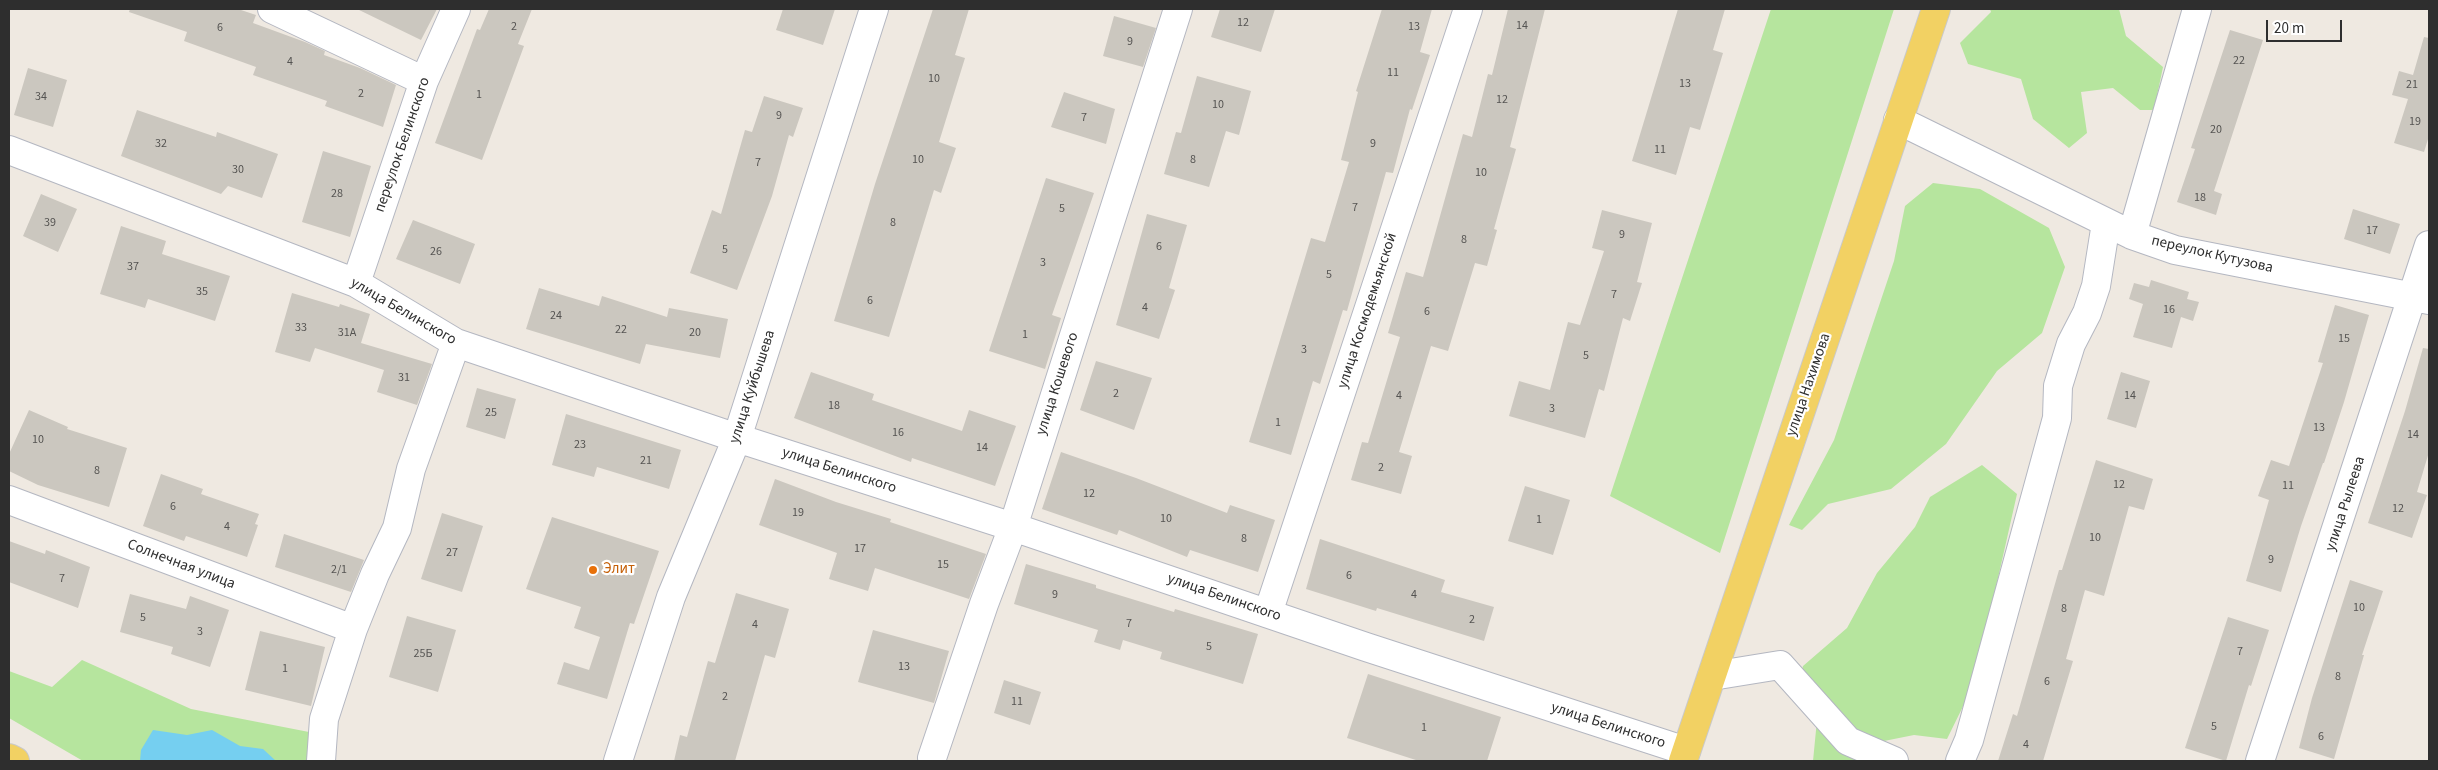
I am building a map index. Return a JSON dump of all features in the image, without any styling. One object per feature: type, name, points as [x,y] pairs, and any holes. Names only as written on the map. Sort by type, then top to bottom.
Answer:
[{"type":"main road","name":"улица Нахимова","points":[[1685,756],[1936,9]]},
{"type":"main road","points":[[9,758],[15,761]]},
{"type":"street","points":[[272,9],[424,82]]},
{"type":"street","name":"переулок Белинского","points":[[356,283],[424,82],[456,9]]},
{"type":"street","name":"улица Куйбышева","points":[[618,761],[671,597],[737,438],[874,9]]},
{"type":"street","name":"улица Кошевого","points":[[932,758],[984,604],[1013,527],[1178,9]]},
{"type":"street","name":"улица Космодемьянской","points":[[1268,613],[1468,9]]},
{"type":"street","points":[[2132,235],[2197,9]]},
{"type":"street","name":"переулок Кутузова","points":[[1898,120],[2106,223],[2132,235],[2176,250],[2421,298]]},
{"type":"street","name":"улица Белинского","points":[[9,150],[356,283],[456,343],[737,438],[1013,527],[1685,756]]},
{"type":"street","points":[[1960,761],[1969,740],[2057,418],[2058,386],[2071,344],[2087,313],[2096,286],[2106,223]]},
{"type":"street","name":"улица Рылеева","points":[[2260,761],[2421,298],[2429,245]]},
{"type":"street","points":[[321,761],[324,719],[353,630],[375,574],[398,528],[411,469],[456,343]]},
{"type":"street","name":"Солнечная улица","points":[[9,500],[353,630]]},
{"type":"street","points":[[1712,676],[1780,665],[1848,741],[1894,761]]},
{"type":"green space","points":[[1771,9],[1894,9],[1720,553],[1610,496]]},
{"type":"green space","points":[[1990,9],[2119,9],[2126,36],[2163,67],[2154,110],[2140,110],[2113,88],[2081,92],[2087,133],[2069,148],[2033,119],[2021,79],[1968,64],[1960,43],[1991,12]]},
{"type":"green space","points":[[1933,183],[1980,189],[2049,228],[2065,267],[2042,333],[1997,371],[1946,444],[1891,489],[1828,504],[1802,530],[1789,525],[1834,440],[1894,261],[1905,206]]},
{"type":"green space","points":[[1982,465],[2017,494],[1974,684],[1947,739],[1914,735],[1879,742],[1859,761],[1813,761],[1817,720],[1796,691],[1803,666],[1847,628],[1877,573],[1915,527],[1930,497]]},
{"type":"green space","points":[[82,660],[191,709],[309,732],[309,761],[83,761],[9,718],[9,671],[52,687]]},
{"type":"water","points":[[153,730],[187,735],[212,730],[240,746],[263,749],[276,761],[140,761],[141,750]]},
{"type":"building","points":[[130,9],[238,9],[256,15],[253,23],[305,42],[325,51],[324,55],[360,68],[396,85],[383,127],[325,106],[327,101],[253,75],[256,67],[184,41],[187,32],[129,12]]},
{"type":"building","points":[[357,9],[437,9],[421,40]]},
{"type":"building","points":[[489,9],[532,9],[518,44],[524,46],[482,160],[435,143],[477,29],[480,30]]},
{"type":"building","points":[[783,9],[835,9],[823,45],[776,30]]},
{"type":"building","points":[[933,9],[969,9],[955,55],[965,58],[939,142],[956,148],[941,193],[934,190],[889,337],[834,321],[875,184]]},
{"type":"building","points":[[1220,9],[1275,9],[1261,52],[1211,37]]},
{"type":"building","points":[[1382,9],[1432,9],[1420,52],[1430,55],[1412,110],[1410,109],[1393,173],[1386,172],[1347,311],[1343,310],[1320,384],[1313,381],[1291,455],[1249,442],[1311,238],[1325,242],[1349,162],[1341,160],[1358,92],[1356,91]]},
{"type":"building","points":[[1508,9],[1545,9],[1510,147],[1516,149],[1494,229],[1497,230],[1487,266],[1475,263],[1448,351],[1431,346],[1399,452],[1412,456],[1401,494],[1351,480],[1362,442],[1368,443],[1400,337],[1388,333],[1406,272],[1423,277],[1463,134],[1472,137],[1488,74],[1492,75]]},
{"type":"building","points":[[1678,9],[1725,9],[1713,50],[1723,53],[1700,130],[1690,127],[1676,175],[1632,161]]},
{"type":"building","points":[[1114,16],[1156,28],[1143,67],[1103,56]]},
{"type":"building","points":[[2230,30],[2263,40],[2214,191],[2222,194],[2216,215],[2177,202],[2195,149],[2191,148]]},
{"type":"building","points":[[2424,37],[2429,38],[2429,136],[2424,152],[2394,143],[2408,99],[2392,95],[2399,71],[2413,75]]},
{"type":"building","points":[[28,68],[67,80],[53,127],[14,115]]},
{"type":"building","points":[[1197,76],[1251,91],[1239,135],[1226,131],[1209,187],[1164,174],[1176,132],[1181,133]]},
{"type":"building","points":[[1064,92],[1115,109],[1106,144],[1051,127]]},
{"type":"building","points":[[764,96],[803,108],[793,137],[789,135],[772,196],[737,290],[690,273],[712,210],[721,214],[745,130],[752,132]]},
{"type":"building","points":[[137,110],[216,137],[217,132],[278,154],[262,198],[228,186],[221,194],[121,156]]},
{"type":"building","points":[[323,151],[371,166],[350,237],[302,222]]},
{"type":"building","points":[[1046,178],[1094,193],[1052,315],[1061,318],[1045,369],[989,351]]},
{"type":"building","points":[[41,194],[77,209],[58,252],[23,236]]},
{"type":"building","points":[[2353,209],[2400,224],[2390,254],[2344,239]]},
{"type":"building","points":[[1602,210],[1652,223],[1637,282],[1642,283],[1630,321],[1623,318],[1604,391],[1599,389],[1585,438],[1509,416],[1519,381],[1550,390],[1568,322],[1580,325],[1604,251],[1592,248]]},
{"type":"building","points":[[1147,214],[1187,225],[1169,288],[1175,290],[1159,339],[1116,325]]},
{"type":"building","points":[[413,220],[475,244],[460,284],[396,259]]},
{"type":"building","points":[[121,226],[166,241],[162,254],[230,276],[215,321],[148,299],[145,308],[100,294]]},
{"type":"building","points":[[2151,280],[2189,292],[2187,299],[2199,302],[2193,321],[2181,317],[2172,348],[2133,337],[2143,304],[2129,299],[2134,283],[2149,287]]},
{"type":"building","points":[[539,288],[599,306],[602,296],[667,317],[669,308],[728,319],[720,358],[646,344],[640,364],[526,329]]},
{"type":"building","points":[[292,293],[339,307],[340,304],[370,314],[361,343],[432,364],[417,405],[377,392],[384,370],[315,348],[310,362],[275,352]]},
{"type":"building","points":[[2335,305],[2369,315],[2344,402],[2301,526],[2281,592],[2246,581],[2269,500],[2258,496],[2271,460],[2289,466],[2323,363],[2318,362]]},
{"type":"building","points":[[2423,348],[2429,349],[2429,452],[2417,492],[2427,495],[2412,538],[2368,523],[2405,411]]},
{"type":"building","points":[[1096,361],[1152,378],[1134,430],[1080,410]]},
{"type":"building","points":[[811,372],[874,394],[872,400],[962,431],[969,410],[1016,426],[995,486],[912,458],[911,462],[794,418]]},
{"type":"building","points":[[2121,372],[2150,381],[2136,428],[2107,419]]},
{"type":"building","points":[[477,388],[516,399],[505,439],[466,427]]},
{"type":"building","points":[[29,410],[68,427],[67,429],[127,448],[109,507],[38,485],[9,471],[9,454]]},
{"type":"building","points":[[566,414],[681,450],[669,489],[597,467],[594,477],[552,465]]},
{"type":"building","points":[[1061,452],[1227,513],[1230,505],[1275,520],[1258,572],[1190,550],[1187,557],[1119,530],[1117,535],[1042,509]]},
{"type":"building","points":[[2096,460],[2153,479],[2144,510],[2129,506],[2104,596],[2085,590],[2066,659],[2073,661],[2043,761],[1998,761],[2013,714],[2017,716],[2059,570],[2062,570]]},
{"type":"building","points":[[161,474],[203,489],[201,494],[259,514],[255,524],[258,525],[247,557],[186,536],[184,541],[143,526]]},
{"type":"building","points":[[775,479],[836,502],[891,519],[890,522],[986,554],[969,599],[875,568],[868,591],[829,579],[837,553],[759,525]]},
{"type":"building","points":[[1525,486],[1570,500],[1553,555],[1508,541]]},
{"type":"building","points":[[442,513],[483,526],[462,592],[421,579]]},
{"type":"building","name":"Элит","points":[[552,517],[659,551],[634,624],[630,623],[607,699],[557,684],[564,662],[589,670],[600,637],[574,628],[581,607],[526,589]]},
{"type":"building","points":[[284,534],[364,560],[351,592],[275,567]]},
{"type":"building","points":[[1320,539],[1445,580],[1441,592],[1494,607],[1484,641],[1377,608],[1376,611],[1306,589]]},
{"type":"building","points":[[9,541],[45,554],[46,550],[90,567],[78,608],[9,582]]},
{"type":"building","points":[[1026,564],[1096,585],[1096,588],[1174,612],[1175,609],[1258,634],[1243,684],[1160,659],[1162,652],[1123,640],[1120,650],[1094,642],[1098,630],[1014,604]]},
{"type":"building","points":[[2350,580],[2383,591],[2362,655],[2364,655],[2334,759],[2299,748],[2312,698]]},
{"type":"building","points":[[736,593],[789,609],[775,658],[765,655],[735,761],[674,761],[680,735],[687,737],[708,661],[715,663]]},
{"type":"building","points":[[130,594],[186,609],[190,596],[229,610],[210,667],[171,654],[173,647],[120,632]]},
{"type":"building","points":[[407,616],[456,630],[438,692],[389,677]]},
{"type":"building","points":[[2228,617],[2269,630],[2251,686],[2249,685],[2226,761],[2185,748]]},
{"type":"building","points":[[873,630],[949,651],[934,703],[858,682]]},
{"type":"building","points":[[260,631],[325,647],[311,706],[245,690]]},
{"type":"building","points":[[1368,674],[1501,717],[1487,761],[1419,761],[1347,738]]},
{"type":"building","points":[[1004,680],[1041,692],[1030,725],[994,713]]},
{"type":"place","name":"Элит","points":[[593,570]]}]
